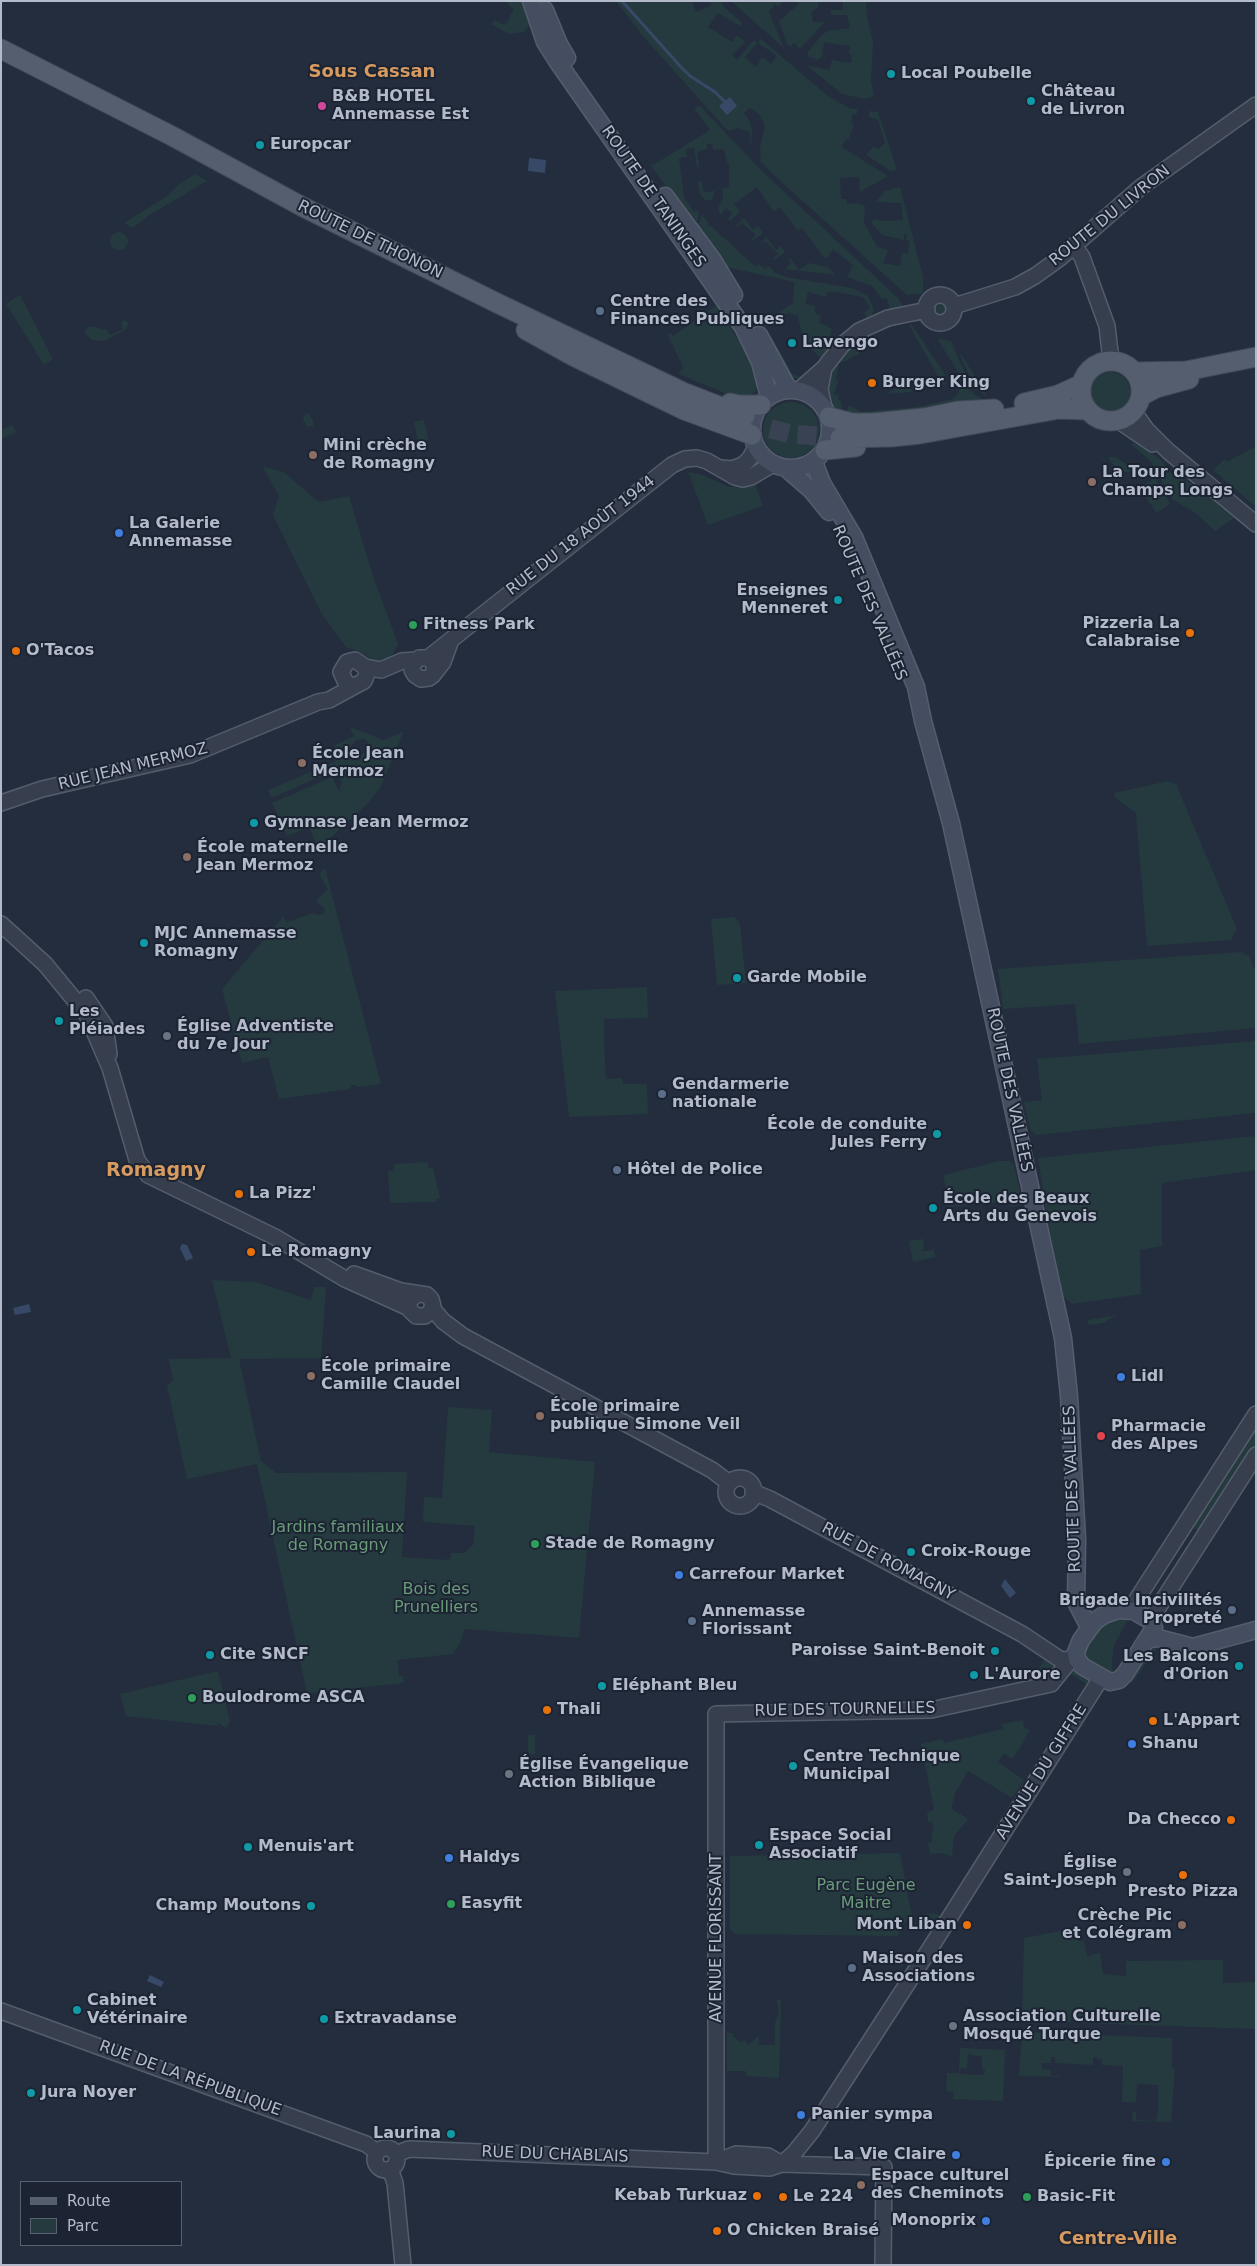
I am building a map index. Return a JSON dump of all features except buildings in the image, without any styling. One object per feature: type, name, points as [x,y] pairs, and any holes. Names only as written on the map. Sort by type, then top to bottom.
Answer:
[{"type":"main road","name":"ROUTE DE TANINGES","points":[[531,1],[545,42],[552,54],[702,266],[750,340],[760,362],[754,420]]},
{"type":"main road","name":"ROUTE DE TANINGES","points":[[541,1],[559,44],[570,62],[627,146],[712,259],[794,390]]},
{"type":"main road","name":"ROUTE DE THONON","points":[[1,49],[209,162],[336,236],[415,270],[493,310],[588,364],[684,410],[754,420]]},
{"type":"main road","name":"ROUTE DE THONON","points":[[1,60],[580,343],[628,356],[700,391],[740,405],[754,420]]},
{"type":"main road","points":[[657,203],[671,209],[683,225],[688,227]]},
{"type":"main road","points":[[1135,372],[1186,371],[1256,357]]},
{"type":"main road","points":[[1131,410],[1141,385],[1135,372],[1124,364],[1111,361],[1105,361],[1092,367],[1086,374],[1082,384],[1081,397],[1087,410],[1103,421],[1131,410],[1164,386],[1256,364]]},
{"type":"main road","points":[[829,434],[922,442],[965,433],[997,415],[1028,408],[1082,384]]},
{"type":"main road","points":[[829,434],[810,395],[794,390],[754,420],[763,457],[780,467],[801,468],[829,434],[852,423],[924,418],[958,411],[997,415]]},
{"type":"main road","points":[[1028,408],[1087,410]]},
{"type":"main road","name":"ROUTE DES VALLÉES","points":[[829,434],[822,483],[857,545],[916,686],[923,721],[951,823],[1064,1343],[1072,1442],[1077,1539],[1077,1583],[1083,1600],[1095,1622]]},
{"type":"main road","name":"ROUTE DES VALLÉES","points":[[780,467],[811,490],[838,525],[906,687],[923,721]]},
{"type":"main road","points":[[1152,1629],[1120,1679],[1111,1682],[1101,1678],[1082,1666],[1075,1656],[1095,1622],[1118,1610],[1130,1610],[1152,1629],[1156,1637],[1196,1646],[1256,1630]]},
{"type":"street","name":"ROUTE DU LIVRON","points":[[824,368],[842,345],[864,328],[888,318],[926,310],[932,320],[941,323],[952,317],[954,306],[992,295],[1027,281],[1054,263],[1141,187],[1256,105]]},
{"type":"street","points":[[1074,246],[1082,257],[1107,326],[1111,361]]},
{"type":"street","points":[[794,390],[824,368]]},
{"type":"street","points":[[824,368],[820,389],[829,434]]},
{"type":"street","points":[[1131,410],[1149,442],[1168,451],[1256,524]]},
{"type":"street","points":[[721,468],[732,469],[743,465],[753,455],[754,420]]},
{"type":"street","name":"RUE DU 18 AOÛT 1944","points":[[419,664],[672,465],[685,459],[697,458],[721,468],[735,477],[745,478],[780,467]]},
{"type":"street","points":[[434,673],[443,662],[451,640]]},
{"type":"street","points":[[419,664],[434,664],[434,673]]},
{"type":"street","name":"RUE JEAN MERMOZ","points":[[1,803],[42,789],[152,765],[196,753],[318,702],[329,700],[356,677],[395,674],[419,664],[418,678],[425,680],[434,673]]},
{"type":"street","points":[[1,924],[45,964],[85,1011],[110,1068],[137,1160],[148,1176],[241,1219],[311,1257],[345,1279],[409,1308],[413,1315],[427,1313],[443,1321],[464,1336],[712,1470],[729,1483]]},
{"type":"street","points":[[311,1257],[334,1264],[392,1288],[424,1294],[430,1297],[427,1313]]},
{"type":"street","points":[[409,1308],[410,1299],[417,1294]]},
{"type":"street","points":[[1130,1610],[1256,1414]]},
{"type":"street","points":[[1152,1629],[1156,1611],[1256,1454]]},
{"type":"street","points":[[736,1478],[745,1479],[751,1484],[754,1492],[747,1504],[734,1504],[726,1495],[729,1483],[736,1478]]},
{"type":"street","name":"RUE DE ROMAGNY","points":[[754,1492],[1022,1634],[1039,1639],[1063,1653],[1075,1656]]},
{"type":"street","name":"RUE DES TOURNELLES","points":[[716,1714],[931,1710],[1051,1684],[1075,1656]]},
{"type":"street","name":"AVENUE DU GIFFRE","points":[[782,2164],[809,2135],[931,1947],[1101,1678]]},
{"type":"street","name":"AVENUE FLORISSANT","points":[[716,1714],[716,2162]]},
{"type":"street","name":"RUE DE LA RÉPUBLIQUE","points":[[1,2011],[366,2144],[378,2152]]},
{"type":"street","points":[[387,2148],[396,2154],[396,2163],[390,2169],[383,2169],[377,2166],[375,2160],[378,2152],[387,2148]]},
{"type":"street","name":"RUE DU CHABLAIS","points":[[396,2154],[409,2149],[716,2162],[734,2166],[770,2168],[782,2164],[884,2167],[883,2265]]},
{"type":"street","points":[[390,2169],[395,2182],[403,2265]]},
{"type":"green space","points":[[505,1],[524,1],[530,24],[524,32],[509,34],[491,24],[495,20],[505,25],[510,18],[514,10]]},
{"type":"green space","points":[[616,1],[692,1],[696,12],[712,5],[710,1],[721,1],[723,6],[742,23],[740,26],[718,13],[708,27],[732,42],[737,35],[745,42],[732,55],[737,60],[754,40],[757,43],[745,57],[756,67],[762,57],[771,64],[777,56],[758,43],[761,39],[828,96],[851,109],[857,109],[857,114],[853,114],[851,123],[854,124],[849,139],[845,140],[842,147],[888,176],[860,192],[859,178],[840,178],[841,199],[846,199],[847,204],[856,203],[865,206],[864,222],[877,247],[888,250],[883,263],[900,266],[902,253],[908,254],[910,241],[906,240],[907,234],[904,234],[904,240],[882,235],[872,224],[873,219],[884,221],[903,220],[901,203],[876,202],[885,191],[900,187],[923,277],[923,293],[907,295],[776,177],[761,162],[760,147],[765,125],[758,113],[750,108],[744,113],[750,122],[752,131],[751,152],[750,132],[738,128],[729,131],[725,128],[643,36]]},
{"type":"green space","points":[[784,1],[778,7],[775,4],[769,12],[784,48],[732,2]]},
{"type":"green space","points":[[796,1],[818,1],[818,8],[811,12],[813,22],[825,22],[800,49],[794,43],[790,47],[787,44],[779,21],[799,4]]},
{"type":"green space","points":[[843,1],[866,1],[867,17],[873,42],[871,81],[873,97],[865,99],[842,94],[806,65],[829,70],[832,60],[851,63],[850,46],[824,42],[822,57],[817,60],[808,56],[808,52],[827,31],[850,28],[847,15],[831,15],[831,10],[843,10]]},
{"type":"green space","points":[[699,105],[764,173],[898,298],[903,306],[890,311],[887,298],[882,299],[872,286],[847,277],[853,265],[833,249],[827,258],[819,254],[821,253],[802,228],[798,231],[780,207],[774,212],[757,187],[734,204],[740,212],[730,221],[728,219],[732,213],[726,208],[721,214],[719,206],[723,199],[722,188],[729,187],[729,163],[727,163],[724,149],[713,150],[712,144],[707,144],[707,149],[697,152],[699,167],[697,167],[694,148],[686,149],[687,157],[679,158],[684,197],[694,212],[697,210],[699,212],[697,222],[692,215],[689,217],[651,166],[710,129],[694,109]]},
{"type":"green space","points":[[869,111],[878,112],[897,170],[891,171],[866,155],[873,147],[878,149],[885,143],[878,120],[869,117]]},
{"type":"green space","points":[[195,174],[207,181],[151,214],[133,228],[124,223],[166,197],[178,185]]},
{"type":"green space","points":[[701,181],[704,192],[715,191],[712,200],[705,200],[699,193],[698,182]]},
{"type":"green space","points":[[701,214],[708,222],[707,225],[712,227],[756,267],[759,264],[765,269],[768,266],[776,273],[786,277],[852,288],[868,296],[874,310],[872,315],[867,318],[864,313],[870,308],[863,297],[827,292],[826,297],[808,292],[805,304],[815,306],[815,313],[821,316],[819,323],[828,326],[832,330],[830,335],[837,341],[821,358],[803,342],[798,316],[790,313],[774,317],[763,330],[760,325],[793,303],[794,282],[722,266],[694,224],[700,222]]},
{"type":"green space","points":[[744,218],[753,230],[758,226],[763,233],[752,241],[756,235],[742,223],[736,226]]},
{"type":"green space","points":[[119,232],[125,235],[128,241],[125,247],[119,250],[113,247],[110,241],[113,235]]},
{"type":"green space","points":[[766,237],[776,250],[781,246],[785,252],[774,260],[778,254],[765,241],[759,246]]},
{"type":"green space","points":[[790,258],[799,270],[809,263],[828,267],[836,275],[785,269],[791,263],[788,259]]},
{"type":"green space","points":[[20,295],[53,359],[44,365],[6,304]]},
{"type":"green space","points":[[940,300],[946,303],[949,309],[946,315],[940,318],[934,315],[931,309],[934,303]]},
{"type":"green space","points":[[717,305],[750,360],[757,387],[755,392],[748,398],[732,396],[679,374],[683,367],[668,335],[671,333],[673,336]]},
{"type":"green space","points":[[123,320],[129,322],[126,329],[104,341],[92,340],[85,333],[85,330],[90,326],[107,330],[110,335],[123,329],[121,324]]},
{"type":"green space","points":[[909,325],[912,325],[945,375],[946,384],[937,387],[934,384],[940,380]]},
{"type":"green space","points":[[772,338],[793,375],[801,376],[812,367],[803,378],[791,378],[769,340]]},
{"type":"green space","points":[[938,340],[951,341],[966,376],[969,390],[983,400],[859,418],[834,409],[826,387],[833,367],[838,363],[836,378],[838,383],[834,394],[839,396],[838,400],[841,401],[842,409],[847,411],[849,405],[861,412],[917,407],[953,399],[959,392],[962,378]]},
{"type":"green space","points":[[851,346],[859,350],[859,354],[841,363],[839,361]]},
{"type":"green space","points":[[961,354],[988,397],[971,386]]},
{"type":"green space","points":[[1110,372],[1124,378],[1130,392],[1124,406],[1110,412],[1096,406],[1090,392],[1096,378]]},
{"type":"green space","points":[[909,385],[911,392],[886,394],[898,387],[903,388]]},
{"type":"green space","points":[[791,402],[802,404],[811,410],[817,419],[819,430],[817,441],[811,450],[802,456],[791,458],[780,456],[771,450],[765,441],[763,430],[765,419],[771,410],[780,404]]},
{"type":"green space","points":[[308,413],[313,421],[313,427],[307,426],[304,422],[303,417]]},
{"type":"green space","points":[[424,420],[428,439],[418,442],[414,422]]},
{"type":"green space","points":[[12,425],[16,432],[1,439],[1,430]]},
{"type":"green space","points":[[1131,444],[1136,444],[1159,458],[1173,475],[1196,486],[1234,518],[1215,531],[1197,514],[1172,499],[1151,462]]},
{"type":"green space","points":[[1256,446],[1256,507],[1213,470],[1225,459],[1227,462]]},
{"type":"green space","points":[[1108,457],[1116,457],[1129,466],[1133,472],[1124,472],[1112,464]]},
{"type":"green space","points":[[262,466],[285,473],[319,502],[349,496],[372,573],[398,644],[391,657],[383,663],[373,661],[360,652],[346,647],[322,614],[273,515],[279,496]]},
{"type":"green space","points":[[688,472],[703,475],[729,487],[748,487],[755,484],[763,506],[708,525]]},
{"type":"green space","points":[[1155,478],[1170,504],[1156,513],[1140,487]]},
{"type":"green space","points":[[350,727],[384,740],[404,731],[380,788],[368,803],[318,849],[309,827],[287,836],[272,803],[332,777],[339,791],[342,782],[336,775],[347,765],[271,798],[268,790],[336,761],[330,758],[335,745],[354,736]],"holes":[[[365,739],[372,748],[371,757],[364,752],[353,761],[349,753],[351,746],[356,740]]]},
{"type":"green space","points":[[1168,781],[1176,784],[1237,929],[1231,940],[1147,946],[1136,813],[1115,797],[1114,793]]},
{"type":"green space","points":[[325,868],[381,1084],[358,1087],[352,1085],[350,1089],[279,1099],[268,1057],[242,1063],[222,989],[283,917],[287,922],[313,913],[317,915],[323,914],[325,909],[316,901],[328,889],[319,874]]},
{"type":"green space","points":[[734,917],[740,923],[746,983],[717,985],[711,919]]},
{"type":"green space","points":[[1241,952],[1249,956],[1256,972],[1256,1028],[1079,1044],[1075,1004],[1003,1009],[998,969]]},
{"type":"green space","points":[[647,987],[648,1018],[604,1019],[604,1044],[606,1079],[622,1078],[623,1084],[647,1084],[648,1114],[569,1117],[555,991]]},
{"type":"green space","points":[[1256,1041],[1256,1113],[1036,1135],[1030,1129],[1024,1102],[1042,1100],[1037,1059]]},
{"type":"green space","points":[[1256,1136],[1256,1170],[1162,1183],[1162,1246],[1140,1250],[1141,1294],[1072,1304],[1064,1297],[1048,1224],[1038,1158]]},
{"type":"green space","points":[[1000,1161],[1010,1161],[1014,1165],[1023,1205],[1011,1207],[1009,1201],[950,1207],[943,1175]]},
{"type":"green space","points":[[427,1162],[429,1168],[433,1168],[440,1198],[436,1199],[436,1202],[390,1203],[388,1171],[394,1171],[394,1164]]},
{"type":"green space","points":[[923,1239],[924,1249],[921,1251],[934,1250],[935,1257],[913,1262],[909,1241]]},
{"type":"green space","points":[[212,1280],[256,1282],[311,1300],[314,1287],[326,1287],[321,1358],[239,1359],[261,1461],[276,1473],[407,1472],[402,1557],[450,1560],[451,1553],[464,1553],[473,1545],[475,1526],[423,1522],[424,1497],[442,1498],[448,1407],[492,1410],[489,1452],[595,1462],[579,1638],[464,1629],[462,1639],[453,1654],[397,1660],[399,1676],[403,1676],[404,1683],[307,1693],[257,1464],[187,1479],[167,1385],[173,1381],[169,1359],[231,1358]]},
{"type":"green space","points":[[1116,1315],[1103,1323],[1090,1325],[1087,1323],[1088,1320]]},
{"type":"green space","points":[[1256,1420],[1256,1446],[1201,1532],[1189,1525]]},
{"type":"green space","points":[[1129,1618],[1114,1645],[1113,1675],[1089,1663],[1085,1657],[1085,1650],[1100,1628],[1115,1619]]},
{"type":"green space","points":[[1160,1643],[1130,1684],[1129,1678],[1149,1647]]},
{"type":"green space","points":[[1045,1658],[1052,1665],[1052,1672],[1046,1678],[1032,1681]]},
{"type":"green space","points":[[1071,1665],[1093,1678],[1091,1687],[1066,1671]]},
{"type":"green space","name":"Boulodrome ASCA","points":[[218,1671],[230,1721],[226,1728],[218,1723],[217,1726],[126,1716],[120,1694]]},
{"type":"green space","points":[[1023,1720],[1024,1727],[1030,1730],[1023,1743],[1012,1759],[1004,1753],[998,1762],[1024,1780],[1012,1798],[968,1771],[955,1793],[952,1806],[952,1809],[968,1819],[954,1836],[952,1857],[943,1853],[930,1854],[928,1843],[932,1842],[932,1832],[934,1831],[932,1821],[928,1822],[927,1812],[934,1810],[921,1744],[943,1739],[944,1743],[1003,1729],[1002,1724]]},
{"type":"green space","points":[[528,1735],[535,1735],[535,1754],[528,1754]]},
{"type":"green space","name":"Parc Eugène Maitre","points":[[900,1853],[912,1917],[902,1925],[898,1936],[736,1934],[730,1929],[730,1856]]},
{"type":"green space","points":[[934,1913],[943,1917],[933,1928],[928,1925],[925,1914]]},
{"type":"green space","points":[[1076,1928],[1078,1941],[1084,1941],[1087,1956],[1100,1953],[1103,1974],[1126,1976],[1126,1961],[1223,1960],[1223,1983],[1256,1982],[1256,2029],[1080,2023],[1080,2020],[1071,2019],[1071,2022],[1022,2020],[1024,1938]]},
{"type":"green space","points":[[895,1954],[905,1954],[908,1958],[901,1968]]},
{"type":"green space","points":[[777,2000],[781,2000],[779,2078],[746,2076],[746,2071],[727,2071],[727,2033],[733,2033],[733,2036],[741,2043],[744,2040],[749,2045],[758,2036],[759,2045],[775,2045],[775,2023],[779,2013]]},
{"type":"green space","points":[[1022,2032],[1172,2038],[1172,2068],[1175,2069],[1171,2122],[1132,2121],[1133,2112],[1136,2111],[1136,2120],[1156,2121],[1158,2085],[1137,2084],[1136,2102],[1122,2102],[1123,2066],[1102,2065],[1102,2059],[1097,2059],[1097,2057],[1093,2057],[1093,2065],[1055,2063],[1055,2057],[1051,2057],[1051,2063],[1042,2063],[1042,2069],[1051,2070],[1051,2076],[1060,2077],[1019,2076]]},
{"type":"green space","points":[[960,2048],[1005,2050],[1003,2101],[953,2099],[954,2092],[946,2091],[947,2073],[959,2073]],"holes":[[[968,2054],[982,2057],[982,2069],[985,2069],[984,2075],[960,2074],[960,2068],[967,2069]]]},
{"type":"water","points":[[730,97],[737,106],[727,115],[719,106]]},
{"type":"water","points":[[529,158],[546,160],[545,173],[528,171]]},
{"type":"water","points":[[182,1244],[187,1245],[193,1258],[186,1261],[180,1248]]},
{"type":"water","points":[[29,1304],[31,1312],[15,1315],[13,1308]]},
{"type":"water","points":[[1005,1579],[1016,1593],[1010,1598],[1001,1586]]},
{"type":"water","points":[[150,1975],[164,1982],[161,1987],[147,1981]]},
{"type":"waterway","points":[[622,1],[690,76],[715,92],[725,102]]},
{"type":"tunnel","points":[[743,422],[791,434],[840,438]]},
{"type":"place","name":"Local Poubelle","points":[[891,74]]},
{"type":"place","name":"Château de Livron","points":[[1031,101]]},
{"type":"place","name":"B&B HOTEL Annemasse Est","points":[[322,106]]},
{"type":"place","name":"Europcar","points":[[260,145]]},
{"type":"place","name":"Centre des Finances Publiques","points":[[600,311]]},
{"type":"place","name":"Lavengo","points":[[792,343]]},
{"type":"place","name":"Burger King","points":[[872,383]]},
{"type":"place","name":"Mini crèche de Romagny","points":[[313,455]]},
{"type":"place","name":"La Tour des Champs Longs","points":[[1092,482]]},
{"type":"place","name":"La Galerie Annemasse","points":[[119,533]]},
{"type":"place","name":"Enseignes Menneret","points":[[838,600]]},
{"type":"place","name":"Fitness Park","points":[[413,625]]},
{"type":"place","name":"Pizzeria La Calabraise","points":[[1190,633]]},
{"type":"place","name":"O'Tacos","points":[[16,651]]},
{"type":"place","name":"École Jean Mermoz","points":[[302,763]]},
{"type":"place","name":"Gymnase Jean Mermoz","points":[[254,823]]},
{"type":"place","name":"École maternelle Jean Mermoz","points":[[187,857]]},
{"type":"place","name":"MJC Annemasse Romagny","points":[[144,943]]},
{"type":"place","name":"Garde Mobile","points":[[737,978]]},
{"type":"place","name":"Les Pléiades","points":[[59,1021]]},
{"type":"place","name":"Église Adventiste du 7e Jour","points":[[167,1036]]},
{"type":"place","name":"Gendarmerie nationale","points":[[662,1094]]},
{"type":"place","name":"École de conduite Jules Ferry","points":[[937,1134]]},
{"type":"place","name":"Hôtel de Police","points":[[617,1170]]},
{"type":"place","name":"La Pizz'","points":[[239,1194]]},
{"type":"place","name":"École des Beaux Arts du Genevois","points":[[933,1208]]},
{"type":"place","name":"Le Romagny","points":[[251,1252]]},
{"type":"place","name":"École primaire Camille Claudel","points":[[311,1376]]},
{"type":"place","name":"Lidl","points":[[1121,1377]]},
{"type":"place","name":"École primaire publique Simone Veil","points":[[540,1416]]},
{"type":"place","name":"Pharmacie des Alpes","points":[[1101,1436]]},
{"type":"place","name":"Stade de Romagny","points":[[535,1544]]},
{"type":"place","name":"Croix-Rouge","points":[[911,1552]]},
{"type":"place","name":"Carrefour Market","points":[[679,1575]]},
{"type":"place","name":"Brigade Incivilités Propreté","points":[[1232,1610]]},
{"type":"place","name":"Annemasse Florissant","points":[[692,1621]]},
{"type":"place","name":"Paroisse Saint-Benoit","points":[[995,1651]]},
{"type":"place","name":"Cite SNCF","points":[[210,1655]]},
{"type":"place","name":"Les Balcons d'Orion","points":[[1239,1666]]},
{"type":"place","name":"L'Aurore","points":[[974,1675]]},
{"type":"place","name":"Eléphant Bleu","points":[[602,1686]]},
{"type":"place","name":"Boulodrome ASCA","points":[[192,1698]]},
{"type":"place","name":"Thali","points":[[547,1710]]},
{"type":"place","name":"L'Appart","points":[[1153,1721]]},
{"type":"place","name":"Shanu","points":[[1132,1744]]},
{"type":"place","name":"Centre Technique Municipal","points":[[793,1766]]},
{"type":"place","name":"Église Évangelique Action Biblique","points":[[509,1774]]},
{"type":"place","name":"Da Checco","points":[[1231,1820]]},
{"type":"place","name":"Espace Social Associatif","points":[[759,1845]]},
{"type":"place","name":"Menuis'art","points":[[248,1847]]},
{"type":"place","name":"Haldys","points":[[449,1858]]},
{"type":"place","name":"Église Saint-Joseph","points":[[1127,1872]]},
{"type":"place","name":"Presto Pizza","points":[[1183,1875]]},
{"type":"place","name":"Easyfit","points":[[451,1904]]},
{"type":"place","name":"Champ Moutons","points":[[311,1906]]},
{"type":"place","name":"Mont Liban","points":[[967,1925]]},
{"type":"place","name":"Crèche Pic et Colégram","points":[[1182,1925]]},
{"type":"place","name":"Maison des Associations","points":[[852,1968]]},
{"type":"place","name":"Cabinet Vétérinaire","points":[[77,2010]]},
{"type":"place","name":"Extravadanse","points":[[324,2019]]},
{"type":"place","name":"Association Culturelle Mosqué Turque","points":[[953,2026]]},
{"type":"place","name":"Jura Noyer","points":[[31,2093]]},
{"type":"place","name":"Panier sympa","points":[[801,2115]]},
{"type":"place","name":"Laurina","points":[[451,2134]]},
{"type":"place","name":"La Vie Claire","points":[[956,2155]]},
{"type":"place","name":"Épicerie fine","points":[[1166,2162]]},
{"type":"place","name":"Espace culturel des Cheminots","points":[[861,2185]]},
{"type":"place","name":"Kebab Turkuaz","points":[[757,2196]]},
{"type":"place","name":"Le 224","points":[[783,2197]]},
{"type":"place","name":"Basic-Fit","points":[[1027,2197]]},
{"type":"place","name":"Monoprix","points":[[986,2221]]},
{"type":"place","name":"O Chicken Braisé","points":[[717,2231]]},
{"type":"district","name":"Sous Cassan","points":[[372,72]]},
{"type":"district","name":"Romagny","points":[[156,1171]]},
{"type":"district","name":"Centre-Ville","points":[[1118,2239]]},
{"type":"park label","name":"Jardins familiaux de Romagny","points":[[338,1537]]},
{"type":"park label","name":"Bois des Prunelliers","points":[[436,1599]]}]
